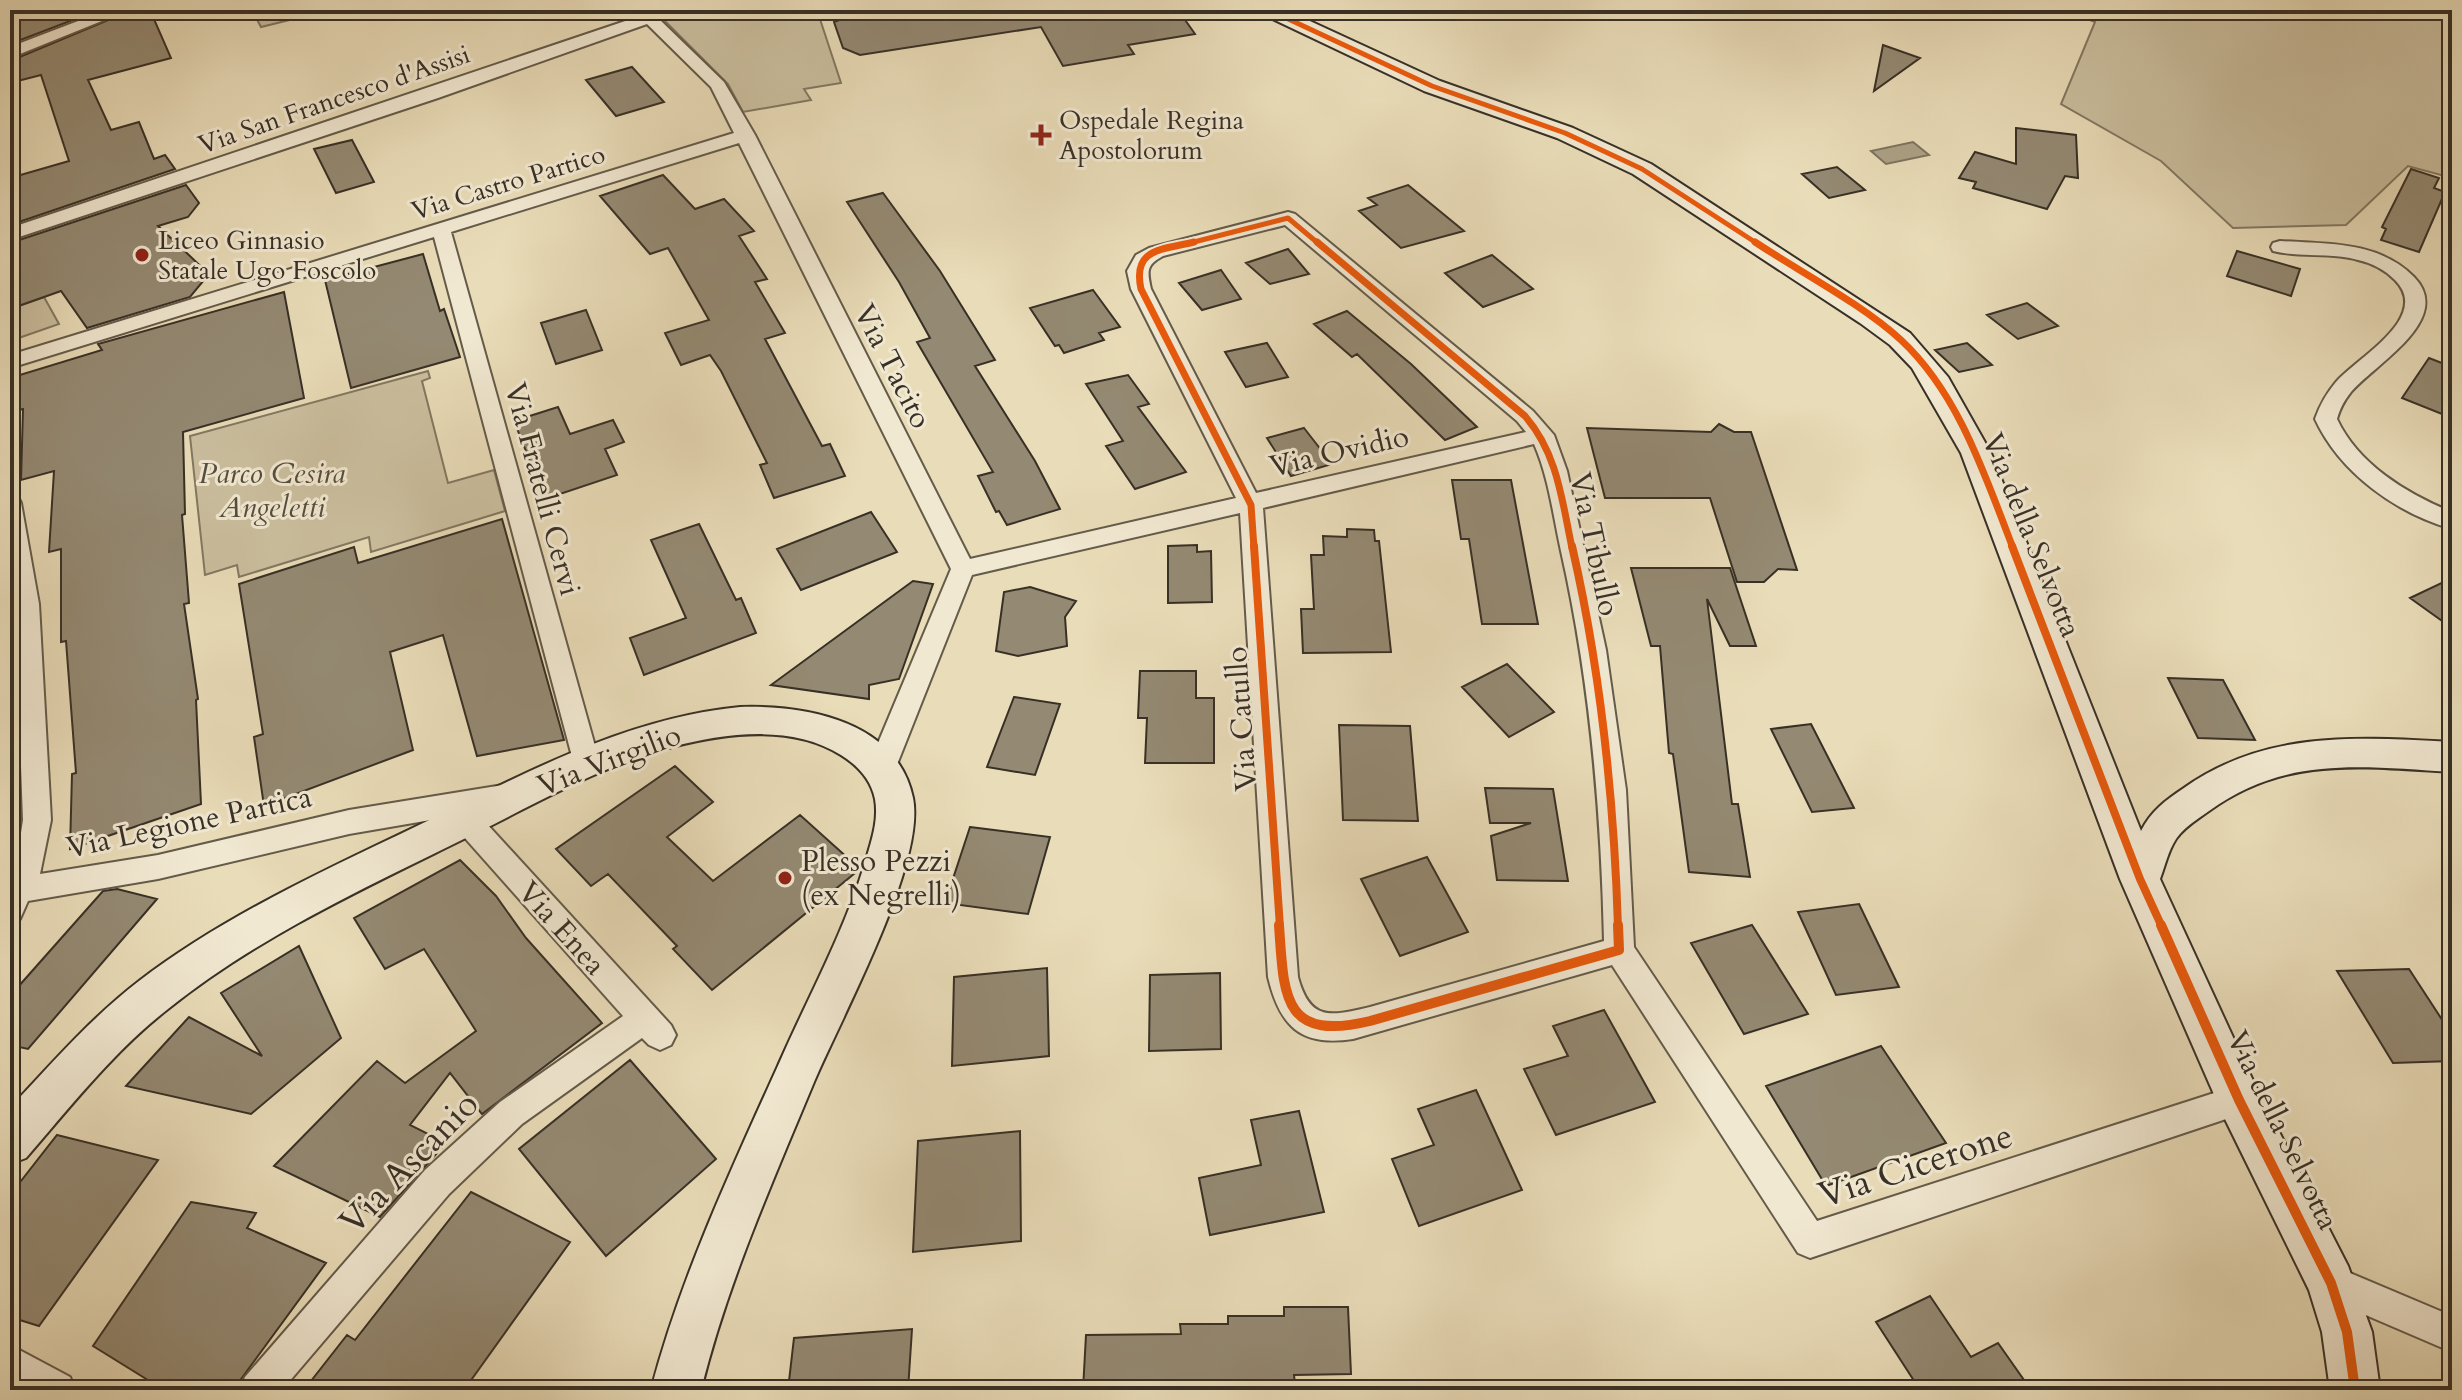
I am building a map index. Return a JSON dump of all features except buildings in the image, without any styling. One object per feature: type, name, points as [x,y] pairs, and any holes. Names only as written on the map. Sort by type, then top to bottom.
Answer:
[{"type":"street","points":[[11,52],[121,10]]},
{"type":"street","name":"Via San Francesco d'Assisi","points":[[10,234],[673,10]]},
{"type":"street","name":"Via della Selvotta","points":[[1269,10],[1432,86],[1565,133],[1642,169],[1870,317],[1911,350],[1938,384],[1976,453],[2140,879],[2239,1100],[2331,1283]]},
{"type":"street","name":"Via Tacito","points":[[649,18],[718,85],[746,135],[795,240],[963,569]]},
{"type":"street","name":"Via Castro Partico","points":[[10,362],[746,135]]},
{"type":"street","name":"Via Tibullo","points":[[1288,218],[1525,416],[1543,435],[1552,455],[1580,579],[1604,719],[1614,817],[1619,950]]},
{"type":"street","name":"Via Catullo","points":[[1288,218],[1156,252],[1143,259],[1137,271],[1141,289],[1251,505],[1283,977],[1292,1008],[1304,1022],[1323,1028],[1345,1027],[1619,950]]},
{"type":"street","name":"Via Fratelli Cervi","points":[[441,230],[587,764]]},
{"type":"street","points":[[2280,247],[2370,256],[2404,278],[2416,293],[2419,305],[2413,320],[2345,385],[2327,409],[2326,419],[2331,432],[2373,477],[2411,503],[2452,521]]},
{"type":"street","name":"Via Ovidio","points":[[963,569],[1251,505],[1543,435]]},
{"type":"street","name":"Via Legione Partica","points":[[10,503],[27,604],[37,820],[34,850],[15,900]]},
{"type":"street","points":[[676,1390],[690,1335],[712,1274],[796,1074],[868,916],[894,824],[892,793],[882,767],[963,569]]},
{"type":"street","name":"Via Virgilio","points":[[10,1142],[109,1033],[179,976],[339,882],[587,764],[673,732],[751,721],[801,724],[844,738],[882,767]]},
{"type":"street","points":[[2140,879],[2163,827],[2209,787],[2243,769],[2278,758],[2333,751],[2452,757]]},
{"type":"street","name":"Via Legione Partica","points":[[15,900],[395,813],[520,794]]},
{"type":"street","name":"Via Enea","points":[[466,820],[652,1027]]},
{"type":"street","name":"Via Cicerone","points":[[1619,950],[1810,1241],[2239,1100]]},
{"type":"street","name":"Via Ascanio","points":[[258,1390],[437,1182],[511,1113],[652,1027]]},
{"type":"street","points":[[2331,1283],[2452,1334]]},
{"type":"street","points":[[2331,1283],[2347,1332],[2355,1390]]},
{"type":"street","points":[[10,1363],[57,1390]]},
{"type":"green space","points":[[252,10],[330,10],[261,27]]},
{"type":"green space","points":[[685,10],[817,10],[841,83],[804,89],[811,100],[743,112],[728,84],[662,18]]},
{"type":"green space","points":[[2065,10],[2452,10],[2452,178],[2408,166],[2346,225],[2233,228],[2161,161],[2061,104],[2095,22]]},
{"type":"green space","points":[[44,297],[59,324],[10,341],[10,309]]},
{"type":"green space","name":"Parco Cesira Angeletti","points":[[428,371],[430,378],[422,381],[448,483],[494,470],[505,511],[371,552],[369,537],[239,577],[237,565],[205,575],[190,436]]},
{"type":"shaded area","points":[[1913,142],[1929,155],[1886,164],[1871,151]]},
{"type":"cycle path","points":[[1269,10],[1432,86],[1565,133],[1642,169],[1870,317],[1900,339],[1922,362],[1938,384],[1976,453],[2140,879],[2239,1100],[2331,1283],[2347,1332],[2355,1390]]},
{"type":"cycle path","points":[[1288,218],[1525,416],[1544,442],[1560,486],[1588,620],[1603,708],[1614,813],[1619,950],[1370,1021],[1337,1027],[1324,1027],[1302,1019],[1294,1009],[1283,977],[1251,505],[1141,289],[1137,271],[1143,259],[1156,252],[1288,218]]},
{"type":"place","name":"Ospedale Regina Apostolorum","points":[[1041,135]]},
{"type":"place","name":"Liceo Ginnasio Statale Ugo Foscolo","points":[[142,255]]},
{"type":"place","name":"Plesso Pezzi (ex Negrelli)","points":[[785,878]]}]
